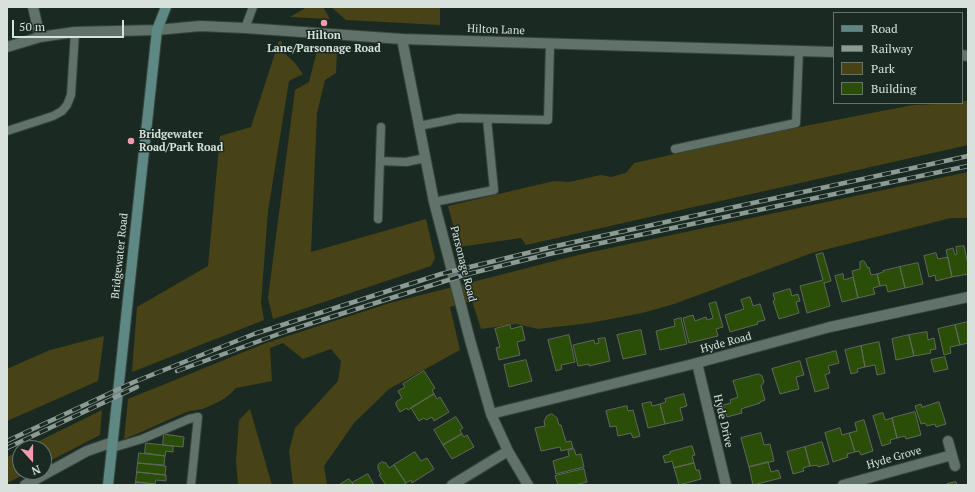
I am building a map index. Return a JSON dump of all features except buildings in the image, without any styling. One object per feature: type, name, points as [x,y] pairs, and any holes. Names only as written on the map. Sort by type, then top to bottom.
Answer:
[{"type":"main road","name":"Bridgewater Road","points":[[108,485],[157,30],[166,7]]},
{"type":"street","points":[[33,7],[40,37]]},
{"type":"street","name":"Hilton Lane","points":[[7,47],[40,37],[75,32],[157,30],[200,26],[402,39],[833,52]]},
{"type":"street","name":"Parsonage Road","points":[[402,39],[434,202],[470,340],[491,414],[508,451],[528,485]]},
{"type":"street","name":"Hyde Road","points":[[491,414],[697,363],[830,327],[968,297]]},
{"type":"street","name":"Hyde Drive","points":[[697,363],[726,485]]},
{"type":"street","points":[[948,441],[955,466]]},
{"type":"street","points":[[25,485],[87,451],[112,445]]},
{"type":"street","points":[[452,485],[508,451]]},
{"type":"street","name":"Hyde Grove","points":[[843,485],[952,455]]},
{"type":"lane","points":[[245,28],[253,7]]},
{"type":"lane","points":[[7,131],[15,127],[53,116],[62,111],[67,105],[72,94],[75,32]]},
{"type":"lane","points":[[419,126],[459,118],[548,120],[550,44]]},
{"type":"lane","points":[[675,149],[796,123],[799,50]]},
{"type":"lane","points":[[434,202],[494,190],[487,119]]},
{"type":"lane","points":[[378,219],[381,127]]},
{"type":"lane","points":[[380,161],[406,162],[426,158]]},
{"type":"lane","points":[[112,445],[142,439],[189,419],[198,417],[191,485]]},
{"type":"green space","points":[[307,7],[323,7],[330,19],[290,17]]},
{"type":"green space","points":[[331,7],[440,7],[440,25],[346,20]]},
{"type":"green space","points":[[279,41],[282,41],[282,51],[295,63],[303,74],[289,81],[268,211],[261,303],[264,320],[132,372],[137,307],[208,266],[220,136],[251,127]]},
{"type":"green space","points":[[317,51],[337,51],[336,73],[325,80],[317,113],[311,252],[426,219],[435,258],[431,266],[273,319],[268,298],[295,90],[309,82]]},
{"type":"green space","points":[[963,101],[968,101],[968,145],[526,245],[521,238],[459,247],[448,206],[554,181],[569,182],[601,175],[611,177],[626,173],[634,163],[764,134],[913,105],[963,104]]},
{"type":"green space","points":[[968,172],[968,218],[951,218],[812,253],[674,304],[642,313],[590,323],[538,329],[516,324],[481,329],[472,301],[450,307],[460,350],[389,389],[354,423],[324,466],[327,485],[293,485],[289,451],[295,428],[338,381],[341,361],[331,349],[303,359],[283,343],[270,348],[272,381],[236,388],[225,398],[211,405],[171,418],[124,439],[128,399],[266,343],[390,303],[582,254]]},
{"type":"green space","points":[[104,336],[98,381],[7,421],[7,369],[50,350]]},
{"type":"green space","points":[[250,409],[272,485],[238,485],[236,461],[239,420]]},
{"type":"green space","points":[[102,410],[100,435],[52,460],[52,440],[41,440]]},
{"type":"green space","points":[[12,455],[13,480],[7,483],[7,457]]},
{"type":"railway","points":[[7,441],[134,382],[254,334],[441,274],[556,246],[968,156]]},
{"type":"railway","points":[[177,371],[287,331],[464,275],[549,254],[968,166]]},
{"type":"railway","points":[[7,448],[137,387]]},
{"type":"place","name":"Hilton Lane/Parsonage Road","points":[[324,23]]},
{"type":"place","name":"Bridgewater Road/Park Road","points":[[131,141]]}]
